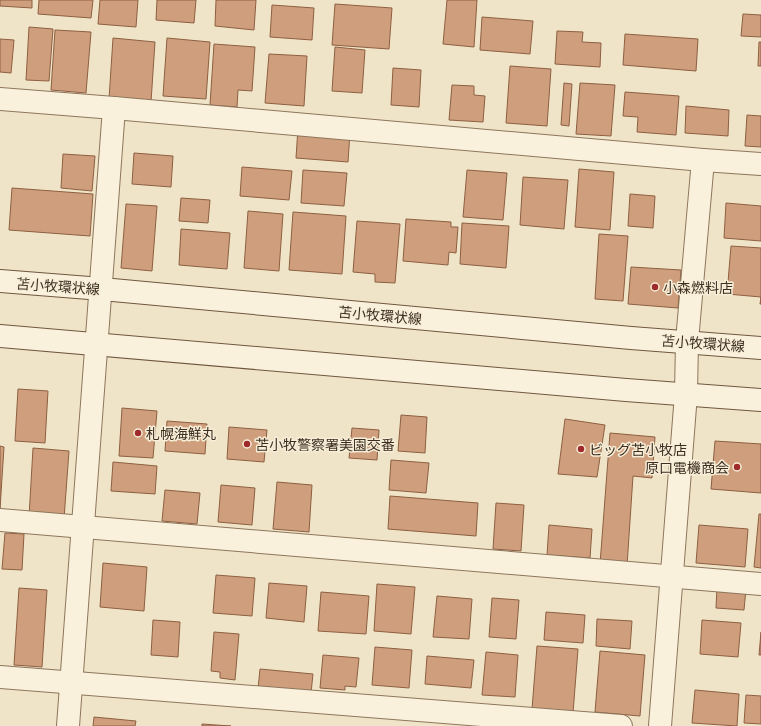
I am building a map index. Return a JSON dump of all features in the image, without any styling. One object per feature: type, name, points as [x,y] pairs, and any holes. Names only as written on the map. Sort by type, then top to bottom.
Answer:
[{"type":"street","points":[[0,99],[761,164]]},
{"type":"street","points":[[68,726],[102,289],[114,108]]},
{"type":"street","points":[[660,726],[673,577],[686,394],[687,341],[703,160]]},
{"type":"street","name":"苫小牧環状線","points":[[0,281],[102,289],[631,338],[687,341],[761,348]]},
{"type":"street","points":[[0,336],[761,400]]},
{"type":"street","points":[[0,520],[761,584]]},
{"type":"street","points":[[0,677],[621,726]]},
{"type":"building","points":[[0,0],[32,0],[32,8],[0,6]]},
{"type":"building","points":[[39,0],[93,0],[91,18],[38,14]]},
{"type":"building","points":[[100,0],[138,0],[136,27],[98,24]]},
{"type":"building","points":[[157,0],[196,0],[194,23],[156,20]]},
{"type":"building","points":[[216,0],[256,0],[254,30],[215,26]]},
{"type":"building","points":[[447,0],[477,0],[474,47],[443,44]]},
{"type":"building","points":[[335,4],[392,8],[389,49],[332,45]]},
{"type":"building","points":[[272,5],[314,8],[312,40],[270,37]]},
{"type":"building","points":[[743,14],[761,15],[761,37],[741,36]]},
{"type":"building","points":[[482,17],[533,21],[530,54],[480,50]]},
{"type":"building","points":[[29,27],[53,29],[49,81],[26,80]]},
{"type":"building","points":[[55,30],[91,32],[86,93],[51,90]]},
{"type":"building","points":[[557,31],[583,32],[582,42],[601,43],[600,67],[555,64]]},
{"type":"building","points":[[625,34],[698,39],[696,71],[623,65]]},
{"type":"building","points":[[113,38],[155,42],[151,102],[109,99]]},
{"type":"building","points":[[167,38],[210,42],[206,99],[163,96]]},
{"type":"building","points":[[0,39],[14,40],[11,73],[0,72]]},
{"type":"building","points":[[759,42],[761,42],[761,66],[758,66]]},
{"type":"building","points":[[214,44],[255,47],[252,91],[238,90],[237,107],[210,105]]},
{"type":"building","points":[[335,47],[365,50],[362,93],[332,91]]},
{"type":"building","points":[[269,54],[307,56],[304,106],[265,103]]},
{"type":"building","points":[[510,66],[551,69],[547,126],[506,123]]},
{"type":"building","points":[[393,68],[421,70],[419,107],[391,105]]},
{"type":"building","points":[[564,83],[572,84],[569,126],[561,125]]},
{"type":"building","points":[[580,83],[615,85],[611,136],[576,134]]},
{"type":"building","points":[[452,85],[474,86],[474,95],[485,96],[483,122],[449,120]]},
{"type":"building","points":[[625,92],[679,96],[676,135],[637,132],[638,117],[623,116]]},
{"type":"building","points":[[686,106],[729,110],[728,136],[685,133]]},
{"type":"building","points":[[747,115],[761,116],[761,147],[745,146]]},
{"type":"building","points":[[298,128],[350,132],[348,162],[296,158]]},
{"type":"building","points":[[134,153],[173,156],[171,187],[132,184]]},
{"type":"building","points":[[63,154],[95,156],[92,191],[61,188]]},
{"type":"building","points":[[242,167],[292,171],[289,200],[240,196]]},
{"type":"building","points":[[579,169],[614,172],[610,230],[575,227]]},
{"type":"building","points":[[303,170],[347,173],[344,206],[301,203]]},
{"type":"building","points":[[467,170],[507,173],[503,220],[463,217]]},
{"type":"building","points":[[523,177],[568,180],[564,229],[520,225]]},
{"type":"building","points":[[12,188],[93,194],[90,236],[9,230]]},
{"type":"building","points":[[630,194],[655,196],[653,228],[628,226]]},
{"type":"building","points":[[181,198],[210,200],[208,223],[179,221]]},
{"type":"building","points":[[726,203],[761,206],[761,241],[724,238]]},
{"type":"building","points":[[126,204],[157,206],[152,271],[121,268]]},
{"type":"building","points":[[248,211],[283,214],[279,271],[244,268]]},
{"type":"building","points":[[293,212],[346,216],[342,274],[289,270]]},
{"type":"building","points":[[406,219],[451,222],[451,227],[458,227],[456,253],[449,252],[448,265],[403,261]]},
{"type":"building","points":[[357,221],[400,224],[395,283],[375,282],[375,274],[353,272]]},
{"type":"building","points":[[462,223],[509,226],[506,268],[460,264]]},
{"type":"building","points":[[181,229],[230,233],[227,269],[179,265]]},
{"type":"building","points":[[599,234],[628,236],[623,301],[595,299]]},
{"type":"building","points":[[731,246],[761,248],[761,297],[727,294]]},
{"type":"building","name":"小森燃料店","points":[[631,267],[681,270],[678,308],[628,304]]},
{"type":"building","points":[[18,389],[48,391],[45,443],[15,441]]},
{"type":"building","name":"札幌海鮮丸","points":[[122,408],[157,411],[153,458],[119,456]]},
{"type":"building","points":[[401,415],[427,417],[425,453],[398,451]]},
{"type":"building","name":"ビッグ苫小牧店","points":[[565,419],[605,425],[597,477],[558,474]]},
{"type":"building","points":[[167,421],[207,424],[205,454],[165,451]]},
{"type":"building","name":"苫小牧警察署美園交番","points":[[229,427],[267,430],[264,462],[227,459]]},
{"type":"building","points":[[352,428],[379,430],[377,460],[349,458]]},
{"type":"building","points":[[610,433],[655,437],[652,478],[633,476],[627,566],[600,564]]},
{"type":"building","name":"原口電機商会","points":[[715,441],[761,444],[761,493],[711,489]]},
{"type":"building","points":[[0,446],[4,447],[0,509]]},
{"type":"building","points":[[33,448],[69,451],[64,519],[29,517]]},
{"type":"building","points":[[391,460],[429,463],[426,493],[389,490]]},
{"type":"building","points":[[113,462],[157,466],[155,494],[111,491]]},
{"type":"building","points":[[277,482],[312,485],[309,532],[273,529]]},
{"type":"building","points":[[221,485],[255,488],[252,525],[218,522]]},
{"type":"building","points":[[165,490],[200,493],[197,524],[162,521]]},
{"type":"building","points":[[390,496],[478,503],[476,536],[388,529]]},
{"type":"building","points":[[496,503],[524,505],[521,551],[493,549]]},
{"type":"building","points":[[759,514],[761,514],[761,568],[754,567]]},
{"type":"building","points":[[549,525],[592,529],[590,558],[547,555]]},
{"type":"building","points":[[699,525],[748,529],[745,567],[696,563]]},
{"type":"building","points":[[5,533],[24,534],[22,570],[2,569]]},
{"type":"building","points":[[103,563],[147,567],[144,611],[100,607]]},
{"type":"building","points":[[216,575],[255,578],[252,616],[213,613]]},
{"type":"building","points":[[269,583],[307,586],[304,622],[266,618]]},
{"type":"building","points":[[377,584],[415,587],[411,634],[374,631]]},
{"type":"building","points":[[717,587],[746,589],[744,610],[716,608]]},
{"type":"building","points":[[19,588],[47,590],[42,667],[14,665]]},
{"type":"building","points":[[321,592],[369,596],[366,634],[318,631]]},
{"type":"building","points":[[437,596],[472,599],[469,639],[433,637]]},
{"type":"building","points":[[492,598],[519,600],[516,639],[489,637]]},
{"type":"building","points":[[546,612],[585,615],[583,643],[544,640]]},
{"type":"building","points":[[597,619],[632,621],[630,649],[596,646]]},
{"type":"building","points":[[153,620],[180,622],[178,657],[151,655]]},
{"type":"building","points":[[702,620],[741,623],[738,657],[700,654]]},
{"type":"building","points":[[214,632],[239,634],[235,680],[220,678],[220,672],[211,671]]},
{"type":"building","points":[[761,632],[761,655],[759,655]]},
{"type":"building","points":[[537,646],[578,649],[573,713],[532,709]]},
{"type":"building","points":[[375,647],[412,650],[409,688],[372,685]]},
{"type":"building","points":[[600,651],[645,655],[640,716],[595,712]]},
{"type":"building","points":[[486,652],[518,655],[515,697],[482,695]]},
{"type":"building","points":[[323,655],[359,658],[356,687],[345,686],[345,690],[320,688]]},
{"type":"building","points":[[427,656],[474,660],[471,688],[425,684]]},
{"type":"building","points":[[260,669],[313,674],[311,693],[258,689]]},
{"type":"building","points":[[695,690],[739,694],[737,726],[692,723]]},
{"type":"building","points":[[746,695],[761,696],[761,724],[744,723]]},
{"type":"building","points":[[94,717],[136,721],[135,726],[93,726]]},
{"type":"building","points":[[202,724],[231,726],[202,726]]},
{"type":"place","name":"小森燃料店","points":[[655,287]]},
{"type":"place","name":"札幌海鮮丸","points":[[138,433]]},
{"type":"place","name":"苫小牧警察署美園交番","points":[[247,444]]},
{"type":"place","name":"ビッグ苫小牧店","points":[[581,449]]},
{"type":"place","name":"原口電機商会","points":[[737,467]]}]
